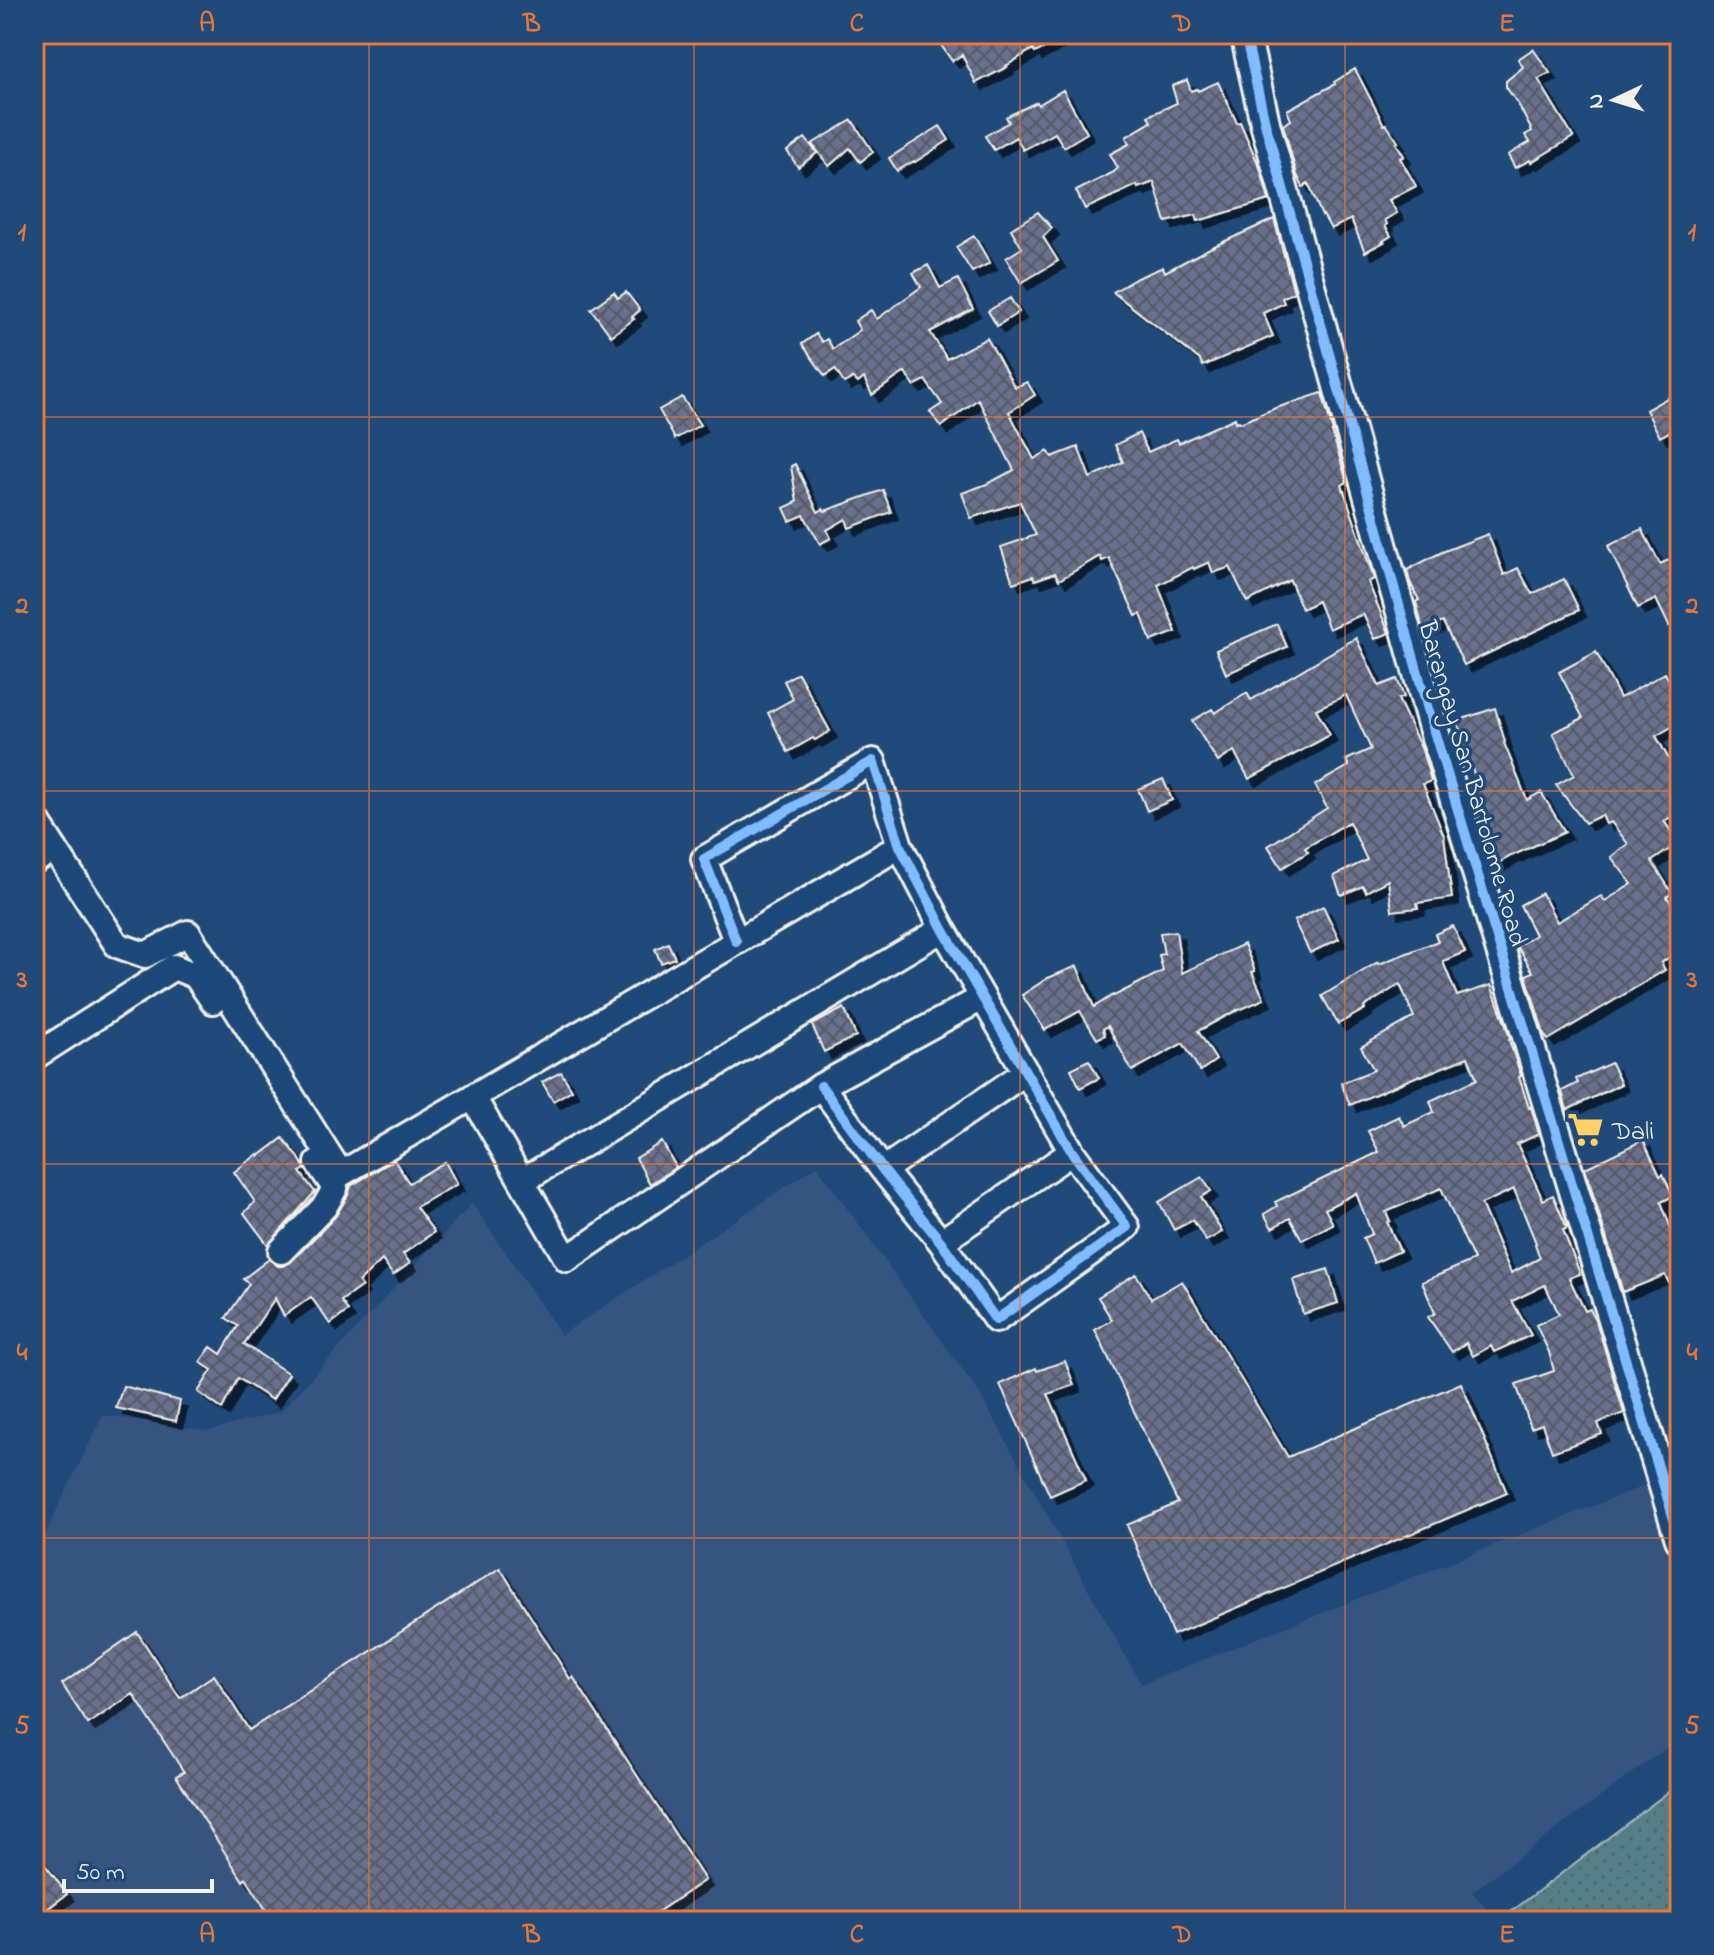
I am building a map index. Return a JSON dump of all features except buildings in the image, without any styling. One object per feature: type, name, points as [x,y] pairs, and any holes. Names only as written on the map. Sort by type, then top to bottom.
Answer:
[{"type":"street","name":"Barangay San Bartolome Road","points":[[1245,34],[1266,127],[1434,731],[1680,1539]]},
{"type":"street","points":[[736,941],[704,859],[873,761],[900,846],[943,929],[1072,1152],[1127,1227],[996,1320],[941,1242],[821,1086]]},
{"type":"street","points":[[34,817],[44,855],[117,945],[145,955],[188,933],[341,1174],[900,846]]},
{"type":"street","points":[[522,1181],[943,929]]},
{"type":"street","points":[[34,1057],[174,967],[196,976],[335,1188],[325,1206],[281,1251]]},
{"type":"street","points":[[473,1097],[567,1259],[821,1086],[982,998]]},
{"type":"street","points":[[883,1170],[1026,1072]]},
{"type":"street","points":[[941,1242],[1072,1152]]},
{"type":"shaded area","points":[[817,1166],[980,1394],[1141,1684],[1649,1484],[1680,1590],[1680,1738],[1472,1892],[1498,1921],[34,1921],[34,1557],[103,1415],[208,1431],[280,1412],[472,1203],[561,1335]]},
{"type":"green space","points":[[1680,1783],[1680,1921],[1499,1921]]},
{"type":"cycle path","points":[[1245,34],[1266,127],[1434,731],[1680,1539]]},
{"type":"cycle path","points":[[736,941],[704,859],[873,761],[900,846],[943,929],[1072,1152],[1127,1227],[996,1320],[941,1242],[821,1086]]},
{"type":"place","name":"Dali","points":[[1586,1130]]}]
